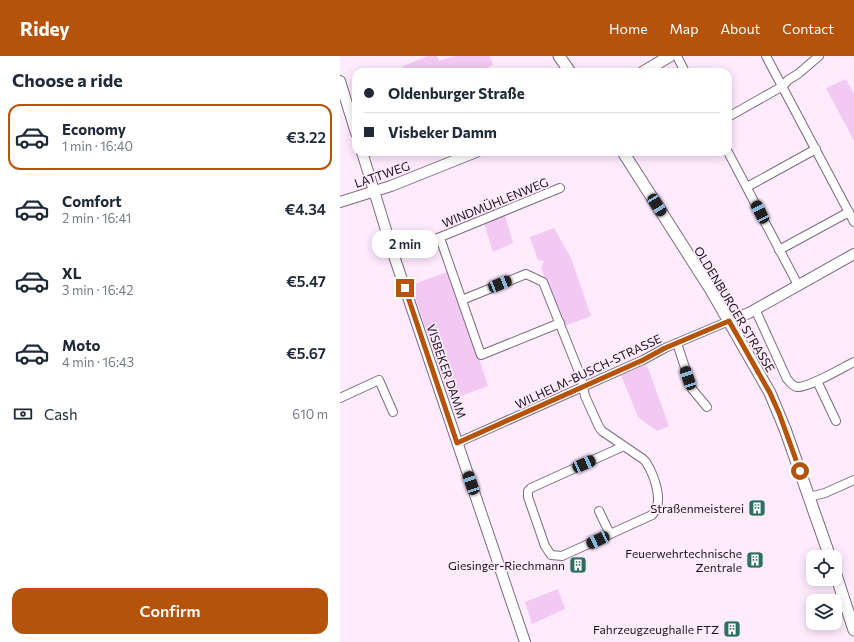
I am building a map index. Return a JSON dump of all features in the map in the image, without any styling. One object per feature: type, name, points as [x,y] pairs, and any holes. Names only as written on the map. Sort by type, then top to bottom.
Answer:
[{"type":"main road","points":[[559,56],[567,68]]},
{"type":"main road","points":[[650,68],[670,56]]},
{"type":"main road","name":"OLDENBURGER STRASSE","points":[[626,156],[729,321],[761,376],[776,406],[828,550]]},
{"type":"main road","points":[[840,586],[854,630]]},
{"type":"street","points":[[677,56],[683,68]]},
{"type":"street","points":[[766,56],[854,222]]},
{"type":"street","points":[[732,115],[783,86],[788,80],[798,74],[819,56]]},
{"type":"street","points":[[340,83],[352,120]]},
{"type":"street","points":[[747,187],[816,149]]},
{"type":"street","name":"VISBEKER DAMM","points":[[363,156],[394,256],[525,642]]},
{"type":"street","name":"LATTWEG","points":[[340,202],[391,186],[466,156]]},
{"type":"street","points":[[730,156],[798,285]]},
{"type":"street","name":"WINDMÜHLENWEG","points":[[394,256],[560,188]]},
{"type":"street","points":[[780,250],[848,212]]},
{"type":"street","points":[[440,238],[481,355],[560,323]]},
{"type":"street","points":[[729,321],[743,316],[854,254]]},
{"type":"street","points":[[462,300],[526,274],[543,282],[581,377],[585,396],[598,427],[646,462],[659,499],[656,511],[652,515],[562,556],[551,555],[544,546],[528,497],[528,492],[531,488],[624,446]]},
{"type":"street","points":[[755,309],[787,379],[796,387],[817,381],[854,362]]},
{"type":"street","name":"WILHELM-BUSCH-STRASSE","points":[[457,443],[583,387],[676,343],[729,321]]},
{"type":"street","points":[[676,343],[692,389],[708,407]]},
{"type":"street","points":[[340,398],[379,380],[394,412]]},
{"type":"street","points":[[817,381],[836,421]]},
{"type":"street","points":[[809,497],[825,493],[854,480]]},
{"type":"street","points":[[599,511],[610,534]]},
{"type":"shaded area","points":[[428,56],[437,56],[439,61],[455,56],[490,56],[493,65],[486,68],[404,68],[403,66]]},
{"type":"shaded area","points":[[846,79],[854,94],[854,141],[826,88]]},
{"type":"shaded area","points":[[505,215],[513,243],[493,252],[484,223]]},
{"type":"shaded area","points":[[554,228],[571,258],[591,316],[565,326],[541,268],[544,261],[538,260],[530,237]]},
{"type":"shaded area","points":[[450,271],[488,386],[450,400],[411,285]]},
{"type":"shaded area","points":[[645,365],[648,368],[669,426],[657,431],[638,417],[621,375]]},
{"type":"shaded area","points":[[558,589],[565,609],[532,624],[525,602]]},
{"type":"place","name":"Straßenmeisterei","points":[[757,508]]},
{"type":"place","name":"Feuerwehrtechnische Zentrale","points":[[755,560]]},
{"type":"place","name":"Giesinger-Riechmann","points":[[578,565]]},
{"type":"place","name":"Fahrzeugzeughalle FTZ","points":[[732,629]]},
{"type":"route","points":[[405,288],[457,443],[643,360],[665,348],[729,321],[770,393],[786,429],[800,471]]}]
